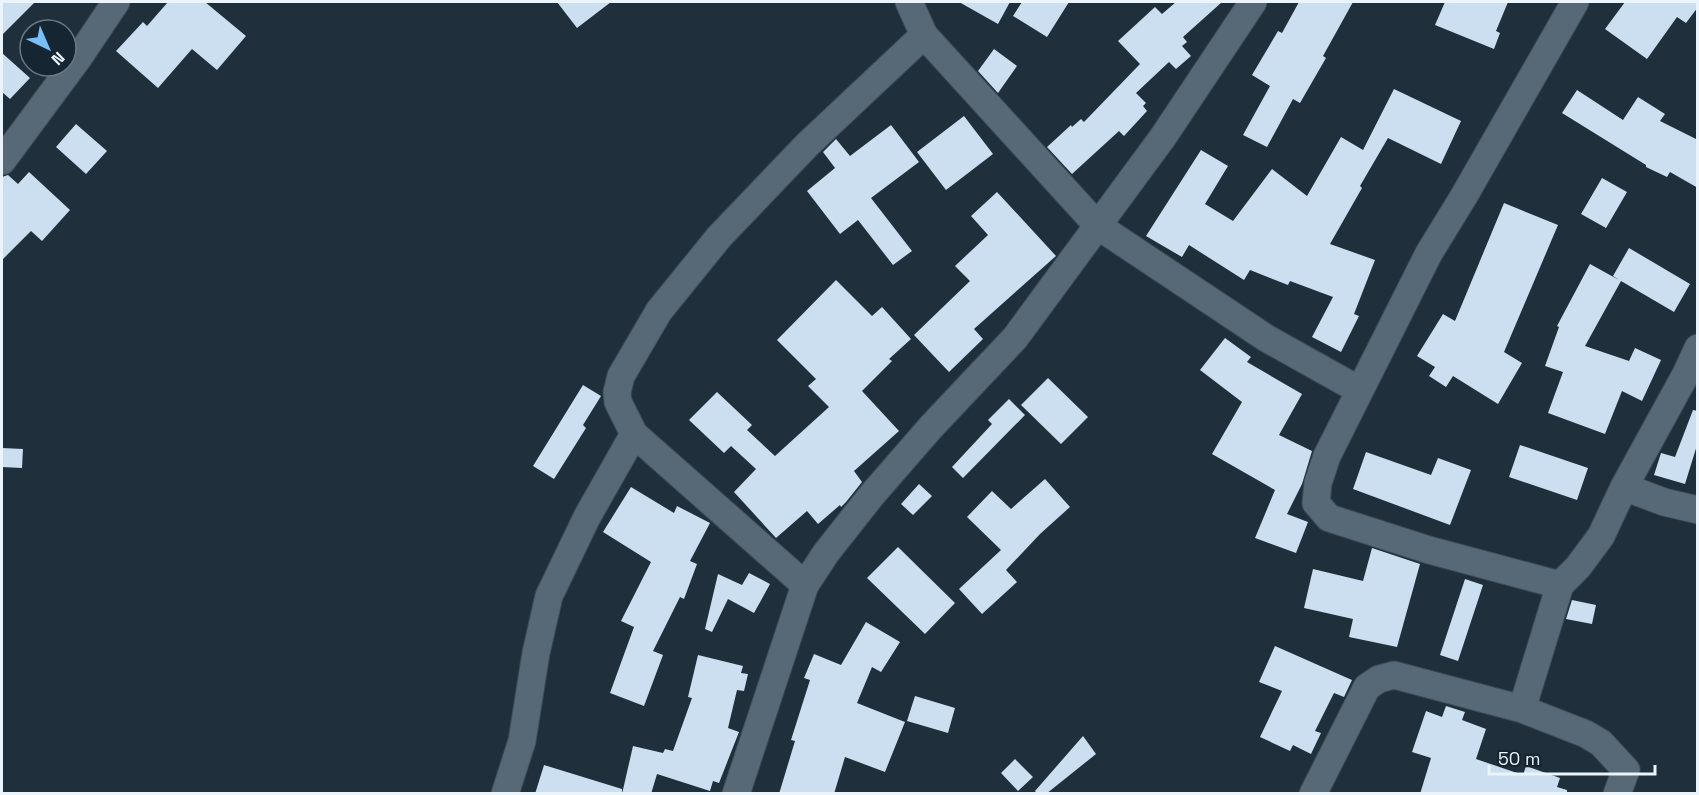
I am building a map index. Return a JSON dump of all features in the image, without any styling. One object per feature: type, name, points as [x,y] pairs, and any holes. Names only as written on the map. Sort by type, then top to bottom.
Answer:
[{"type":"street","points":[[2,161],[116,2]]},
{"type":"street","points":[[909,2],[924,36],[1098,226],[1266,338],[1359,390]]},
{"type":"street","points":[[736,794],[805,585],[826,553],[871,496],[931,427],[1015,338],[1163,136],[1253,2]]},
{"type":"street","points":[[1560,585],[1429,550],[1329,518],[1316,502],[1318,483],[1327,456],[1429,253],[1575,2]]},
{"type":"street","points":[[805,585],[634,434],[618,402],[617,392],[621,376],[659,311],[719,237],[807,145],[924,36]]},
{"type":"street","points":[[1522,709],[1560,585],[1578,567],[1601,536],[1624,487],[1698,348]]},
{"type":"street","points":[[505,794],[522,741],[536,653],[549,596],[587,517],[634,434]]},
{"type":"street","points":[[1624,487],[1664,502],[1698,510]]},
{"type":"street","points":[[1313,794],[1367,687],[1378,679],[1394,675],[1522,709],[1586,734],[1601,743],[1626,770],[1617,794]]},
{"type":"building","points":[[2,2],[35,2],[18,18],[2,35]]},
{"type":"building","points":[[168,2],[205,2],[246,36],[217,70],[192,49],[158,88],[116,51],[143,22],[147,26]]},
{"type":"building","points":[[557,2],[611,2],[577,28]]},
{"type":"building","points":[[959,2],[1010,2],[998,24]]},
{"type":"building","points":[[1022,2],[1069,2],[1047,37],[1013,16]]},
{"type":"building","points":[[1176,2],[1222,2],[1183,37],[1187,42],[1182,46],[1191,56],[1176,69],[1169,62],[1136,93],[1146,103],[1143,106],[1147,111],[1124,136],[1119,131],[1072,174],[1047,147],[1071,125],[1072,127],[1081,119],[1084,122],[1140,64],[1118,41],[1155,7],[1162,14]]},
{"type":"building","points":[[1299,2],[1353,2],[1323,56],[1326,58],[1300,103],[1293,99],[1267,147],[1243,135],[1270,86],[1252,75],[1278,31],[1282,33]]},
{"type":"building","points":[[1445,2],[1508,2],[1496,31],[1500,33],[1494,49],[1435,25]]},
{"type":"building","points":[[1625,2],[1698,2],[1698,7],[1686,23],[1677,17],[1647,59],[1605,29]]},
{"type":"building","points":[[994,49],[1017,66],[998,93],[978,71]]},
{"type":"building","points":[[2,53],[18,67],[18,78],[30,78],[10,99],[2,92]]},
{"type":"building","points":[[1394,89],[1461,121],[1441,164],[1388,138],[1360,186],[1362,188],[1330,244],[1375,260],[1354,314],[1359,316],[1341,352],[1312,337],[1333,297],[1290,281],[1288,285],[1250,270],[1244,280],[1189,245],[1182,257],[1146,236],[1201,150],[1228,166],[1205,204],[1233,221],[1272,169],[1307,196],[1341,137],[1363,150]]},
{"type":"building","points":[[1577,90],[1623,120],[1638,97],[1665,114],[1660,121],[1698,140],[1698,188],[1670,172],[1667,177],[1646,167],[1562,113]]},
{"type":"building","points":[[964,116],[993,154],[946,190],[917,152]]},
{"type":"building","points":[[76,124],[107,151],[86,174],[56,147]]},
{"type":"building","points":[[891,125],[919,162],[871,198],[912,251],[893,265],[858,220],[840,234],[807,191],[835,168],[823,152],[836,139],[850,156]]},
{"type":"building","points":[[29,172],[70,210],[42,241],[31,231],[2,260],[2,177],[8,175],[18,184]]},
{"type":"building","points":[[1602,178],[1627,192],[1606,228],[1581,214]]},
{"type":"building","points":[[997,192],[1056,256],[974,329],[983,339],[949,372],[914,335],[970,281],[955,266],[988,235],[971,216]]},
{"type":"building","points":[[1504,203],[1558,225],[1504,352],[1522,363],[1498,404],[1453,376],[1446,387],[1429,376],[1435,367],[1417,356],[1443,314],[1455,321]]},
{"type":"building","points":[[1629,248],[1690,284],[1674,312],[1621,281],[1585,346],[1629,361],[1635,348],[1661,360],[1642,401],[1622,391],[1605,434],[1548,413],[1563,372],[1545,366],[1559,327],[1557,326],[1590,264],[1619,280],[1613,276]]},
{"type":"building","points":[[836,280],[872,316],[882,307],[911,339],[889,359],[892,361],[862,391],[899,431],[854,471],[862,482],[841,507],[840,505],[818,524],[807,511],[776,538],[734,492],[756,469],[731,446],[724,453],[689,420],[717,392],[752,425],[747,430],[775,456],[829,407],[808,386],[816,379],[777,340]]},
{"type":"building","points":[[1225,338],[1251,357],[1247,362],[1302,394],[1279,435],[1312,451],[1302,484],[1287,514],[1308,522],[1296,553],[1255,538],[1275,490],[1212,454],[1242,402],[1200,370]]},
{"type":"building","points":[[1048,378],[1088,417],[1061,444],[1021,405]]},
{"type":"building","points":[[583,385],[601,396],[583,425],[586,428],[554,479],[533,466]]},
{"type":"building","points":[[1009,399],[1025,415],[963,478],[952,467],[992,424],[988,420]]},
{"type":"building","points":[[1693,410],[1698,411],[1698,442],[1685,484],[1654,475],[1661,453],[1675,457]]},
{"type":"building","points":[[1520,445],[1588,468],[1577,500],[1509,477]]},
{"type":"building","points":[[2,448],[23,449],[22,468],[2,467]]},
{"type":"building","points":[[1366,452],[1431,475],[1438,458],[1471,470],[1450,525],[1353,489]]},
{"type":"building","points":[[1045,479],[1070,507],[1040,534],[1006,570],[1017,582],[982,614],[959,589],[1001,550],[967,517],[992,491],[1011,509]]},
{"type":"building","points":[[919,484],[932,496],[913,515],[901,504]]},
{"type":"building","points":[[631,487],[674,513],[677,506],[710,523],[690,561],[697,564],[684,599],[680,597],[653,651],[663,655],[644,706],[610,693],[634,627],[621,621],[651,562],[603,532]]},
{"type":"building","points":[[898,547],[955,603],[925,634],[867,578]]},
{"type":"building","points":[[1372,548],[1420,564],[1397,647],[1349,637],[1353,619],[1304,608],[1313,569],[1363,581]]},
{"type":"building","points":[[749,573],[770,584],[754,613],[728,599],[712,632],[705,629],[718,574],[742,585]]},
{"type":"building","points":[[1465,579],[1483,585],[1458,661],[1440,655]]},
{"type":"building","points":[[1572,600],[1596,605],[1592,624],[1566,619]]},
{"type":"building","points":[[866,622],[900,642],[881,672],[872,667],[857,703],[905,722],[885,772],[845,757],[834,794],[779,794],[795,741],[791,740],[810,680],[804,678],[814,654],[841,665]]},
{"type":"building","points":[[1275,646],[1352,680],[1344,697],[1334,693],[1315,731],[1321,733],[1311,754],[1293,745],[1290,751],[1260,737],[1282,691],[1259,682]]},
{"type":"building","points":[[698,655],[743,666],[741,673],[748,674],[744,691],[737,690],[728,728],[739,732],[719,783],[713,781],[710,791],[657,774],[651,794],[622,794],[633,746],[663,753],[665,749],[673,751],[692,698],[688,697]]},
{"type":"building","points":[[915,696],[955,708],[948,733],[907,721]]},
{"type":"building","points":[[1446,706],[1465,712],[1462,720],[1486,729],[1476,759],[1523,775],[1526,766],[1560,778],[1557,787],[1567,790],[1567,794],[1420,794],[1431,758],[1412,752],[1426,711],[1442,717]]},
{"type":"building","points":[[1083,736],[1096,754],[1046,794],[1037,794],[1035,791]]},
{"type":"building","points":[[1015,759],[1033,777],[1018,791],[1001,773]]},
{"type":"building","points":[[544,765],[622,789],[622,794],[535,794]]}]
